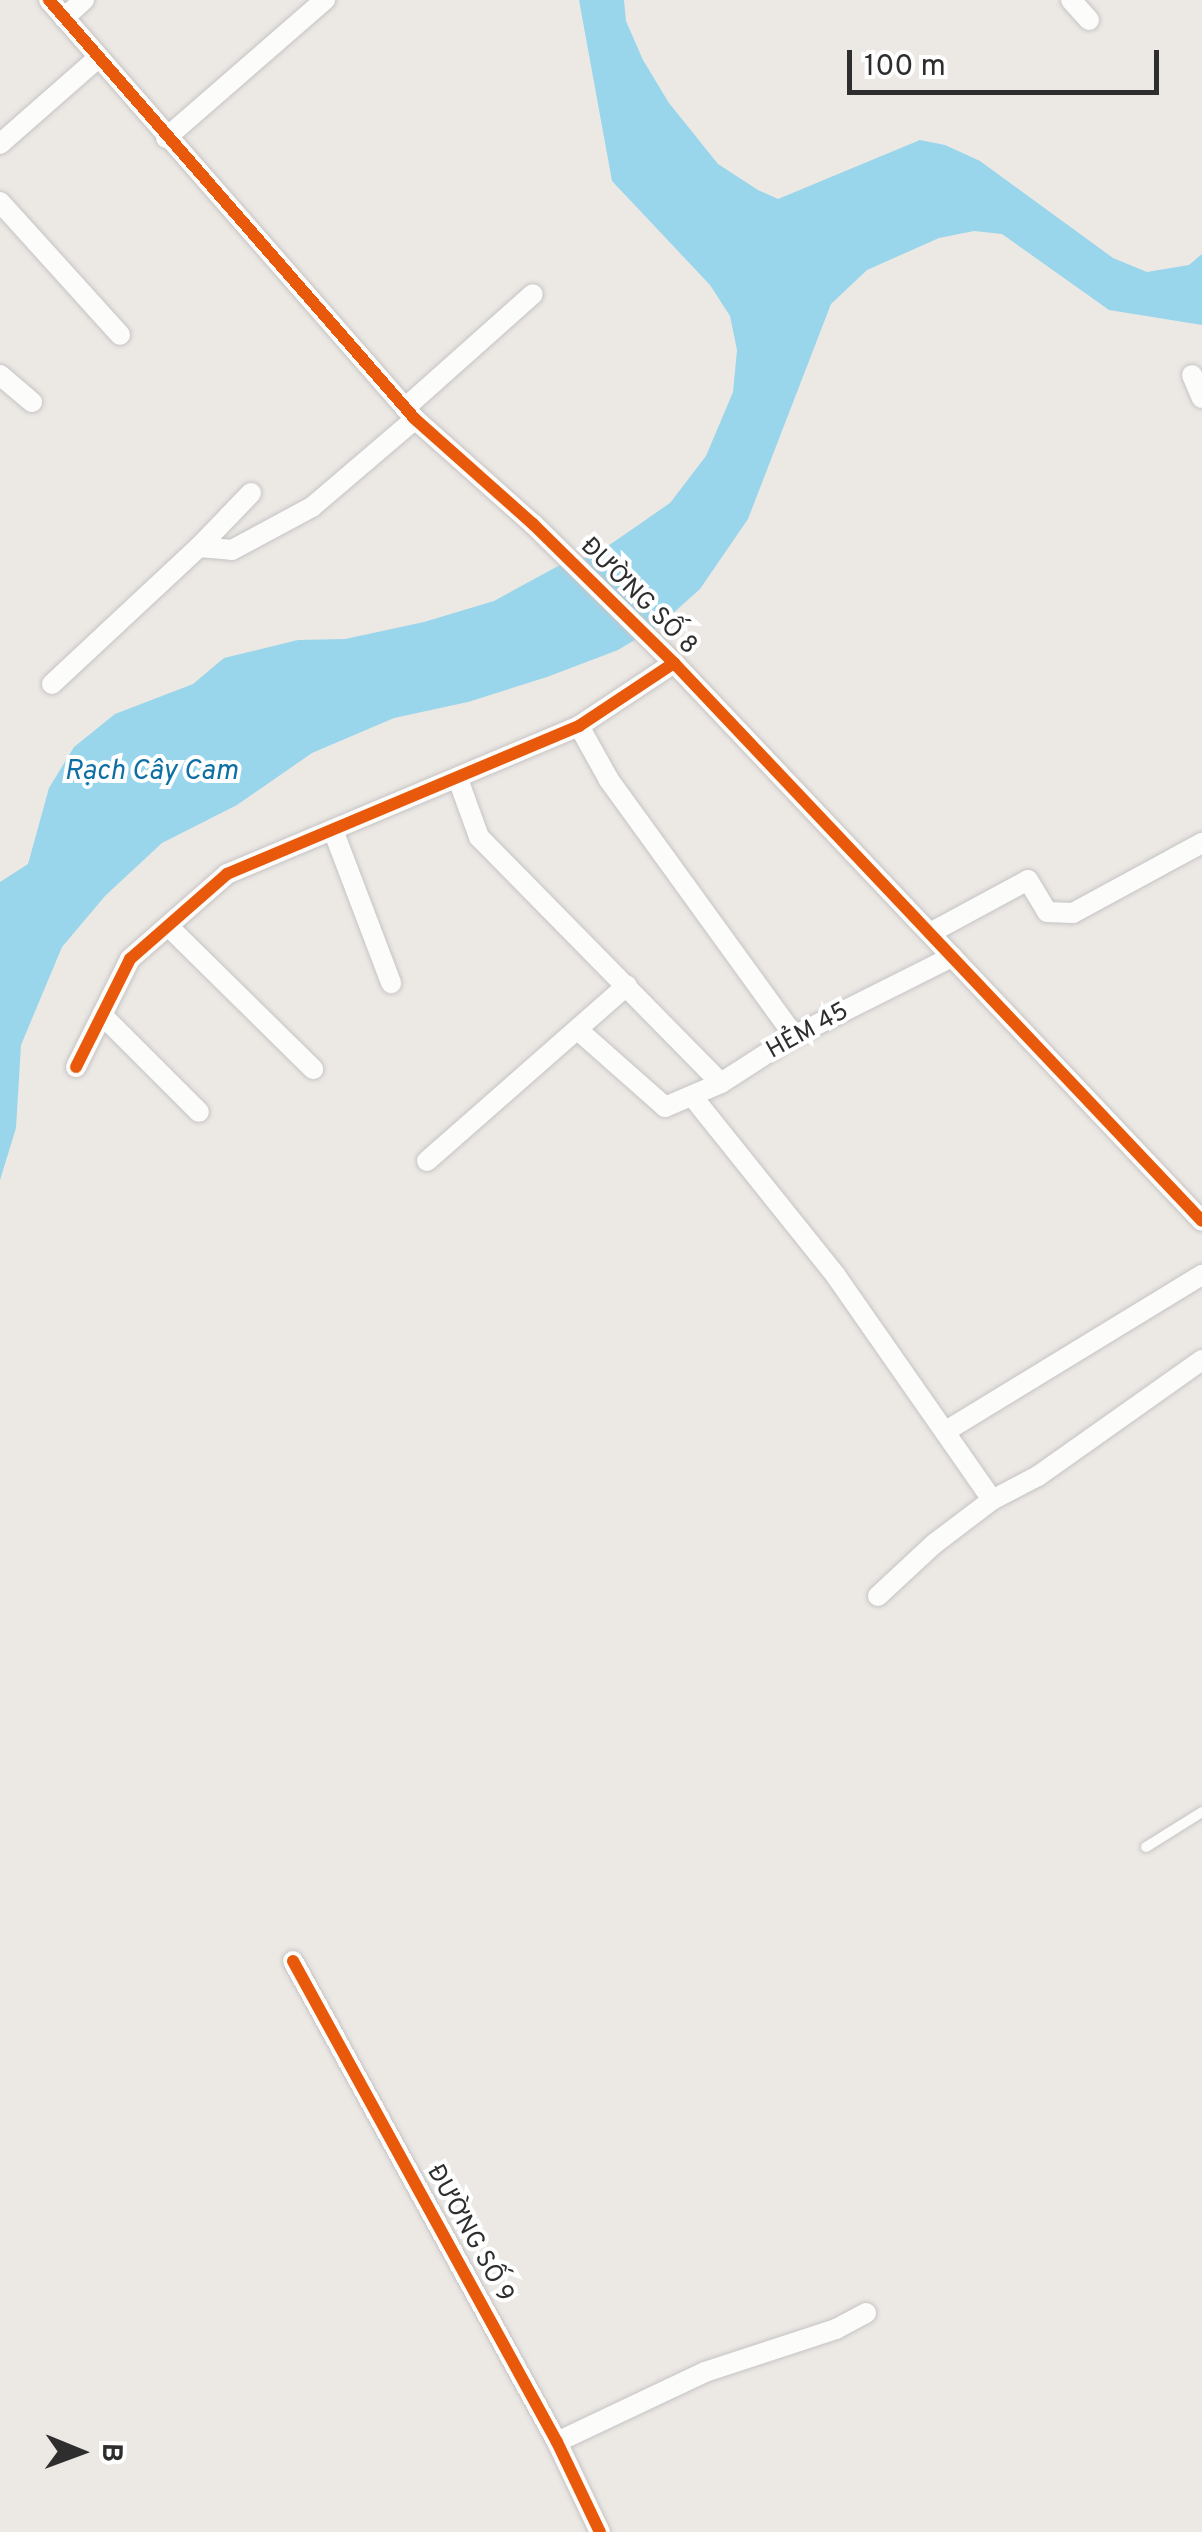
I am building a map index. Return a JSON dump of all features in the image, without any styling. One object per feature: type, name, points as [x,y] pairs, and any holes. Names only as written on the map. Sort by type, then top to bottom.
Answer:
[{"type":"street","name":"ĐƯỜNG SỐ 8","points":[[49,0],[410,413],[533,524],[669,658],[1202,1221]]},
{"type":"street","points":[[64,18],[84,0]]},
{"type":"street","points":[[166,138],[325,0]]},
{"type":"street","points":[[1071,0],[1088,20]]},
{"type":"street","points":[[0,144],[98,58]]},
{"type":"street","points":[[0,202],[120,335]]},
{"type":"street","points":[[199,548],[232,550],[312,506],[533,294]]},
{"type":"street","points":[[0,375],[32,402]]},
{"type":"street","points":[[1192,375],[1202,398]]},
{"type":"street","points":[[52,684],[199,548],[251,493]]},
{"type":"street","points":[[76,1067],[130,959],[227,874],[580,726],[669,658]]},
{"type":"street","points":[[580,726],[609,780],[794,1036]]},
{"type":"street","points":[[458,779],[479,837],[721,1083]]},
{"type":"street","points":[[333,830],[390,982]]},
{"type":"street","points":[[930,934],[1028,880],[1047,912],[1073,912],[1202,843]]},
{"type":"street","points":[[168,926],[313,1069]]},
{"type":"street","name":"HẺM 45","points":[[578,1030],[665,1107],[721,1083],[794,1036],[952,958]]},
{"type":"street","points":[[427,1161],[627,985]]},
{"type":"street","points":[[102,1015],[199,1112]]},
{"type":"street","points":[[692,1096],[836,1276],[992,1500]]},
{"type":"street","points":[[946,1431],[1202,1275]]},
{"type":"street","points":[[878,1596],[934,1544],[992,1500],[1038,1476],[1202,1360]]},
{"type":"street","name":"ĐƯỜNG SỐ 9","points":[[293,1961],[558,2442],[600,2532]]},
{"type":"street","points":[[558,2442],[705,2372],[836,2329],[866,2313]]},
{"type":"lane","points":[[1146,1847],[1202,1812]]},
{"type":"water","name":"Rạch Cây Cam","points":[[579,0],[624,0],[626,21],[643,60],[669,103],[718,164],[758,190],[778,199],[920,140],[945,145],[980,161],[1113,258],[1147,272],[1189,265],[1202,254],[1202,325],[1109,310],[1002,234],[974,231],[939,238],[867,270],[831,304],[748,519],[700,589],[660,625],[618,650],[547,677],[468,702],[394,718],[312,753],[237,805],[162,843],[105,896],[62,947],[21,1045],[16,1128],[0,1180],[0,882],[28,864],[49,788],[74,747],[115,714],[193,684],[224,658],[298,640],[345,639],[424,622],[494,601],[560,565],[595,555],[670,503],[706,456],[733,392],[737,350],[730,316],[710,285],[612,181]]},
{"type":"cycle path","points":[[49,0],[415,419],[533,524],[674,663],[1202,1221]]},
{"type":"cycle path","points":[[76,1067],[130,959],[227,874],[579,726],[674,663]]},
{"type":"cycle path","points":[[293,1961],[557,2442],[600,2532]]}]
